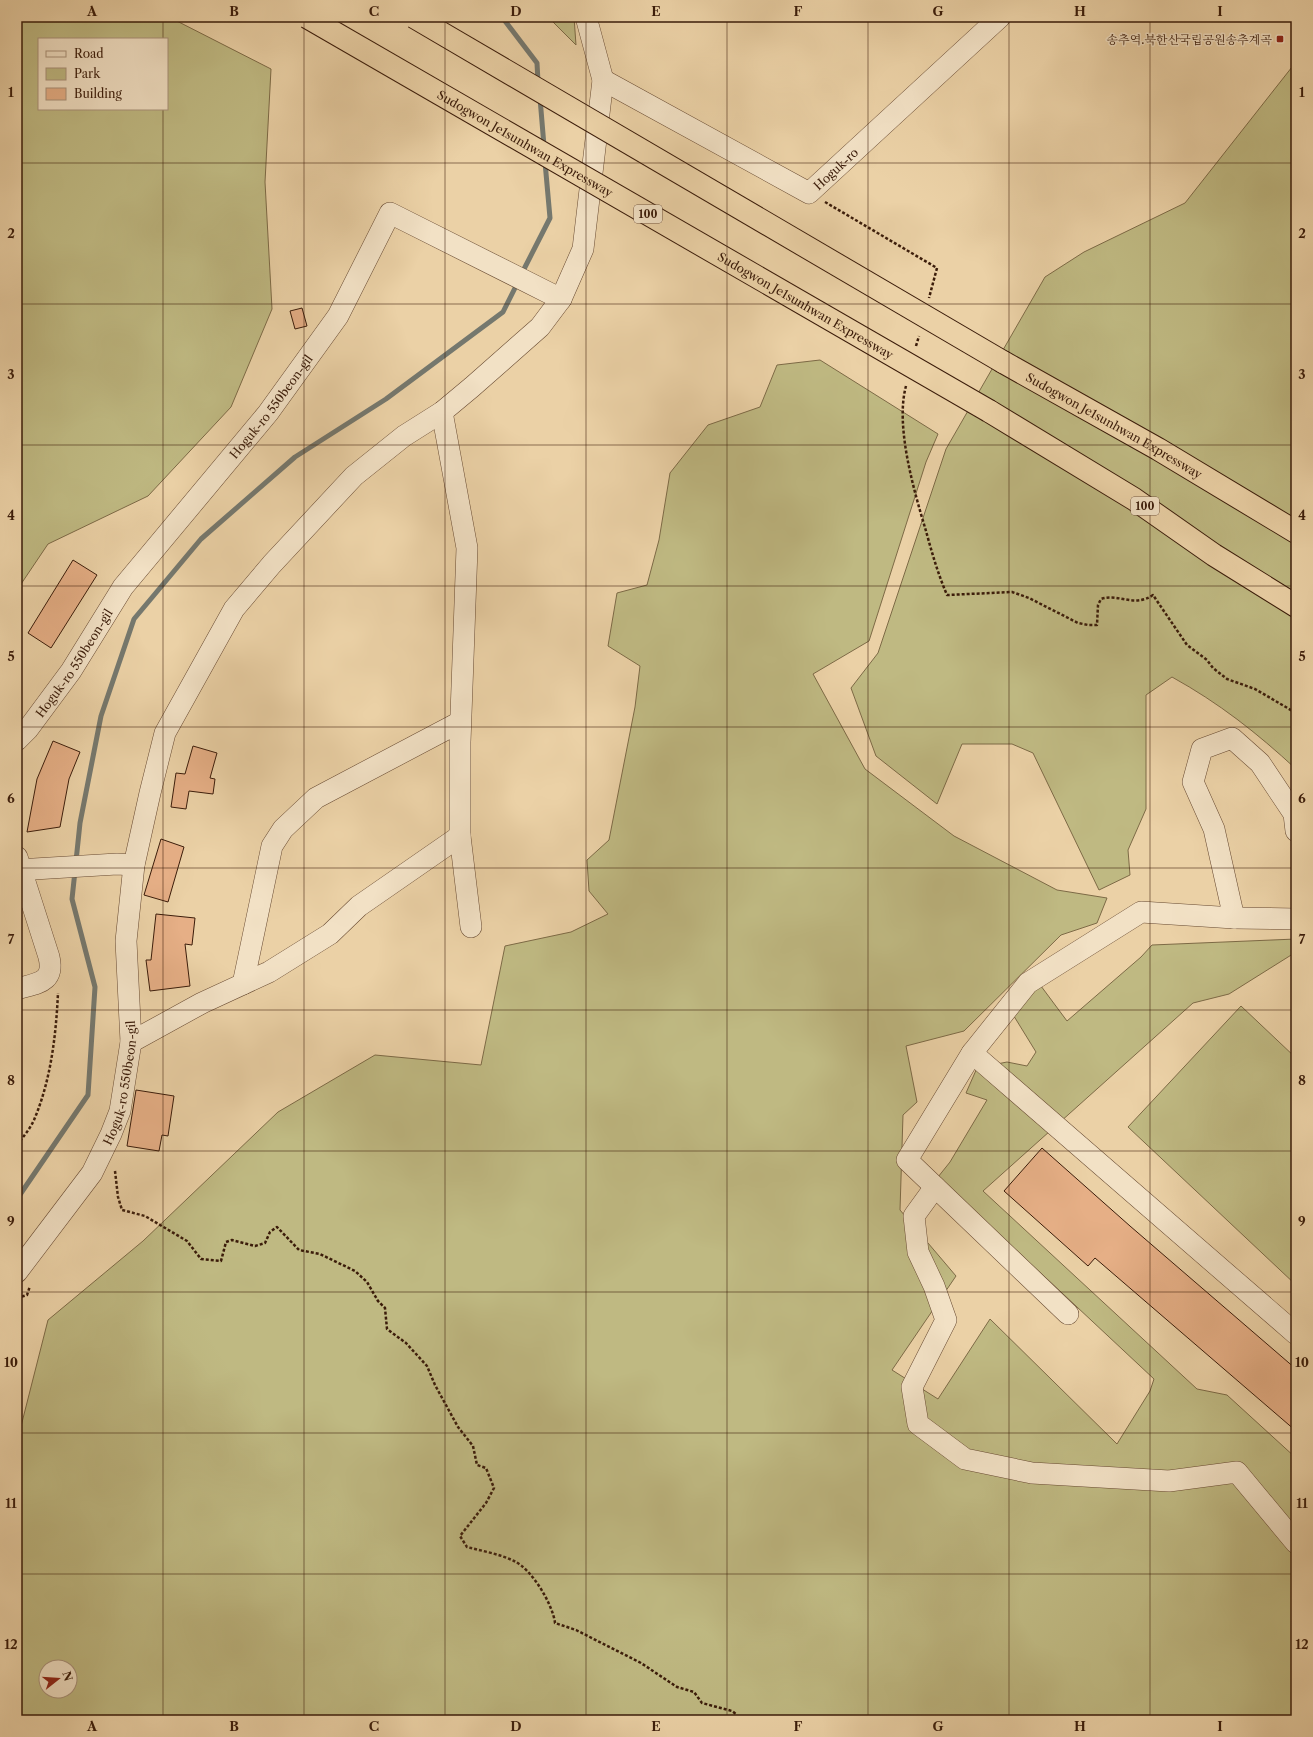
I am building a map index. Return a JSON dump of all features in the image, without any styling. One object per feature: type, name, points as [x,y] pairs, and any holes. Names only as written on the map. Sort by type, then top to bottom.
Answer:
[{"type":"highway","name":"Sudogwon Je1sunhwan Expressway","points":[[307,17],[989,411],[1134,499],[1214,555],[1296,606]]},
{"type":"highway","name":"Sudogwon Je1sunhwan Expressway","points":[[414,17],[1003,362],[1158,449],[1296,532]]},
{"type":"street","name":"Hoguk-ro 550beon-gil","points":[[17,1272],[92,1173],[112,1134],[120,1111],[132,1042],[126,941],[126,864],[150,793],[165,733],[234,609],[272,564],[354,476],[404,436],[442,412],[472,387],[540,327],[562,299],[583,249],[603,80],[586,17]]},
{"type":"street","name":"Hoguk-ro","points":[[603,80],[809,193],[1000,17]]},
{"type":"street","name":"Hoguk-ro 550beon-gil","points":[[17,740],[28,730],[71,671],[123,586],[268,413],[338,316],[390,213],[562,299]]},
{"type":"street","points":[[442,412],[467,548],[460,722],[460,836],[471,927]]},
{"type":"street","points":[[244,984],[272,846],[283,829],[316,798],[460,722]]},
{"type":"street","points":[[1234,918],[1214,829],[1193,782],[1202,748],[1232,738],[1260,762],[1294,814],[1296,831]]},
{"type":"street","points":[[132,1042],[202,1003],[269,972],[330,934],[359,906],[460,836]]},
{"type":"street","points":[[17,989],[43,981],[50,974],[49,957],[23,866],[126,864]]},
{"type":"street","points":[[1068,1314],[907,1160],[972,1053],[1028,983],[1141,912],[1234,918],[1296,919]]},
{"type":"street","points":[[972,1053],[1296,1334]]},
{"type":"street","points":[[935,1187],[914,1216],[918,1252],[934,1286],[946,1320],[912,1387],[918,1424],[965,1459],[1032,1473],[1169,1481],[1237,1472],[1296,1543]]},
{"type":"path","points":[[948,595],[1012,592],[1029,598],[1055,612],[1088,625],[1097,625],[1098,605],[1101,599],[1106,598],[1134,601],[1146,600],[1154,595],[1187,645],[1207,660],[1213,668],[1227,679],[1255,689],[1296,713]]},
{"type":"path","points":[[17,1145],[34,1121],[45,1088],[56,1034],[58,988],[57,980],[50,974]]},
{"type":"path","points":[[115,1165],[114,1172],[118,1197],[122,1210],[145,1216],[187,1241],[201,1259],[221,1261],[226,1242],[232,1240],[255,1246],[265,1243],[270,1232],[277,1227],[299,1250],[320,1254],[355,1271],[367,1282],[378,1301],[385,1308],[387,1329],[406,1343],[427,1366],[435,1385],[458,1427],[473,1446],[478,1465],[486,1468],[494,1488],[486,1503],[460,1536],[466,1547],[515,1561],[535,1579],[554,1613],[555,1623],[576,1630],[641,1663],[677,1687],[694,1692],[702,1703],[732,1711],[736,1714],[738,1720]]},
{"type":"green space","points":[[17,17],[169,17],[271,69],[265,182],[272,309],[231,407],[148,496],[48,544],[17,590]]},
{"type":"green space","points":[[548,17],[574,17],[576,45]]},
{"type":"green space","points":[[1292,67],[1296,73],[1296,356],[1292,366],[1296,370],[1296,769],[1237,719],[1206,697],[1172,677],[1146,695],[1146,809],[1128,850],[1130,875],[1099,890],[1033,753],[1012,744],[962,744],[937,804],[876,756],[851,688],[878,653],[946,449],[1045,277],[1084,252],[1185,203]]},
{"type":"green space","points":[[820,360],[938,434],[926,462],[869,641],[813,674],[865,769],[954,836],[1057,890],[1107,898],[1097,923],[1061,935],[964,1031],[906,1046],[917,1102],[903,1115],[900,1210],[956,1276],[892,1370],[938,1399],[990,1319],[1117,1444],[1150,1391],[1154,1379],[938,1177],[950,1162],[987,1100],[966,1093],[977,1068],[1007,1062],[1027,1066],[1036,1052],[1012,1013],[1038,982],[1067,1021],[1141,957],[1152,945],[1296,939],[1296,952],[1229,994],[1193,1003],[983,1191],[1197,1389],[1227,1395],[1296,1458],[1296,1720],[17,1720],[17,1442],[48,1320],[143,1241],[278,1112],[375,1055],[481,1065],[505,946],[571,932],[608,914],[589,891],[587,860],[609,840],[635,707],[640,666],[608,646],[617,593],[647,585],[659,540],[670,473],[708,425],[760,407],[777,365]]},
{"type":"green space","points":[[1241,1006],[1296,1058],[1296,1285],[1128,1127]]},
{"type":"building","points":[[302,308],[307,326],[295,329],[290,311]]},
{"type":"building","points":[[73,560],[97,575],[51,648],[28,633]]},
{"type":"building","points":[[53,741],[80,752],[69,779],[60,827],[27,832],[37,779]]},
{"type":"building","points":[[193,746],[217,753],[210,778],[215,779],[213,794],[189,791],[186,809],[171,807],[176,773],[185,774]]},
{"type":"building","points":[[161,839],[184,847],[168,902],[144,895]]},
{"type":"building","points":[[156,914],[195,918],[192,945],[185,944],[190,986],[150,991],[146,960],[151,960]]},
{"type":"building","points":[[136,1090],[174,1096],[168,1136],[162,1135],[159,1151],[127,1146]]},
{"type":"building","points":[[1042,1148],[1296,1369],[1296,1431],[1095,1258],[1088,1266],[1004,1191]]},
{"type":"waterway","points":[[502,17],[537,63],[538,82]]},
{"type":"waterway","points":[[540,98],[544,146]]},
{"type":"waterway","points":[[522,273],[550,218],[545,162]]},
{"type":"waterway","points":[[76,861],[80,823],[101,716],[134,619],[201,539],[295,457],[386,399],[503,312],[518,282]]},
{"type":"waterway","points":[[17,1199],[88,1095],[95,987],[72,899],[75,871]]},
{"type":"place","name":"송추역.북한산국립공원송추계곡","points":[[1280,39]]}]
